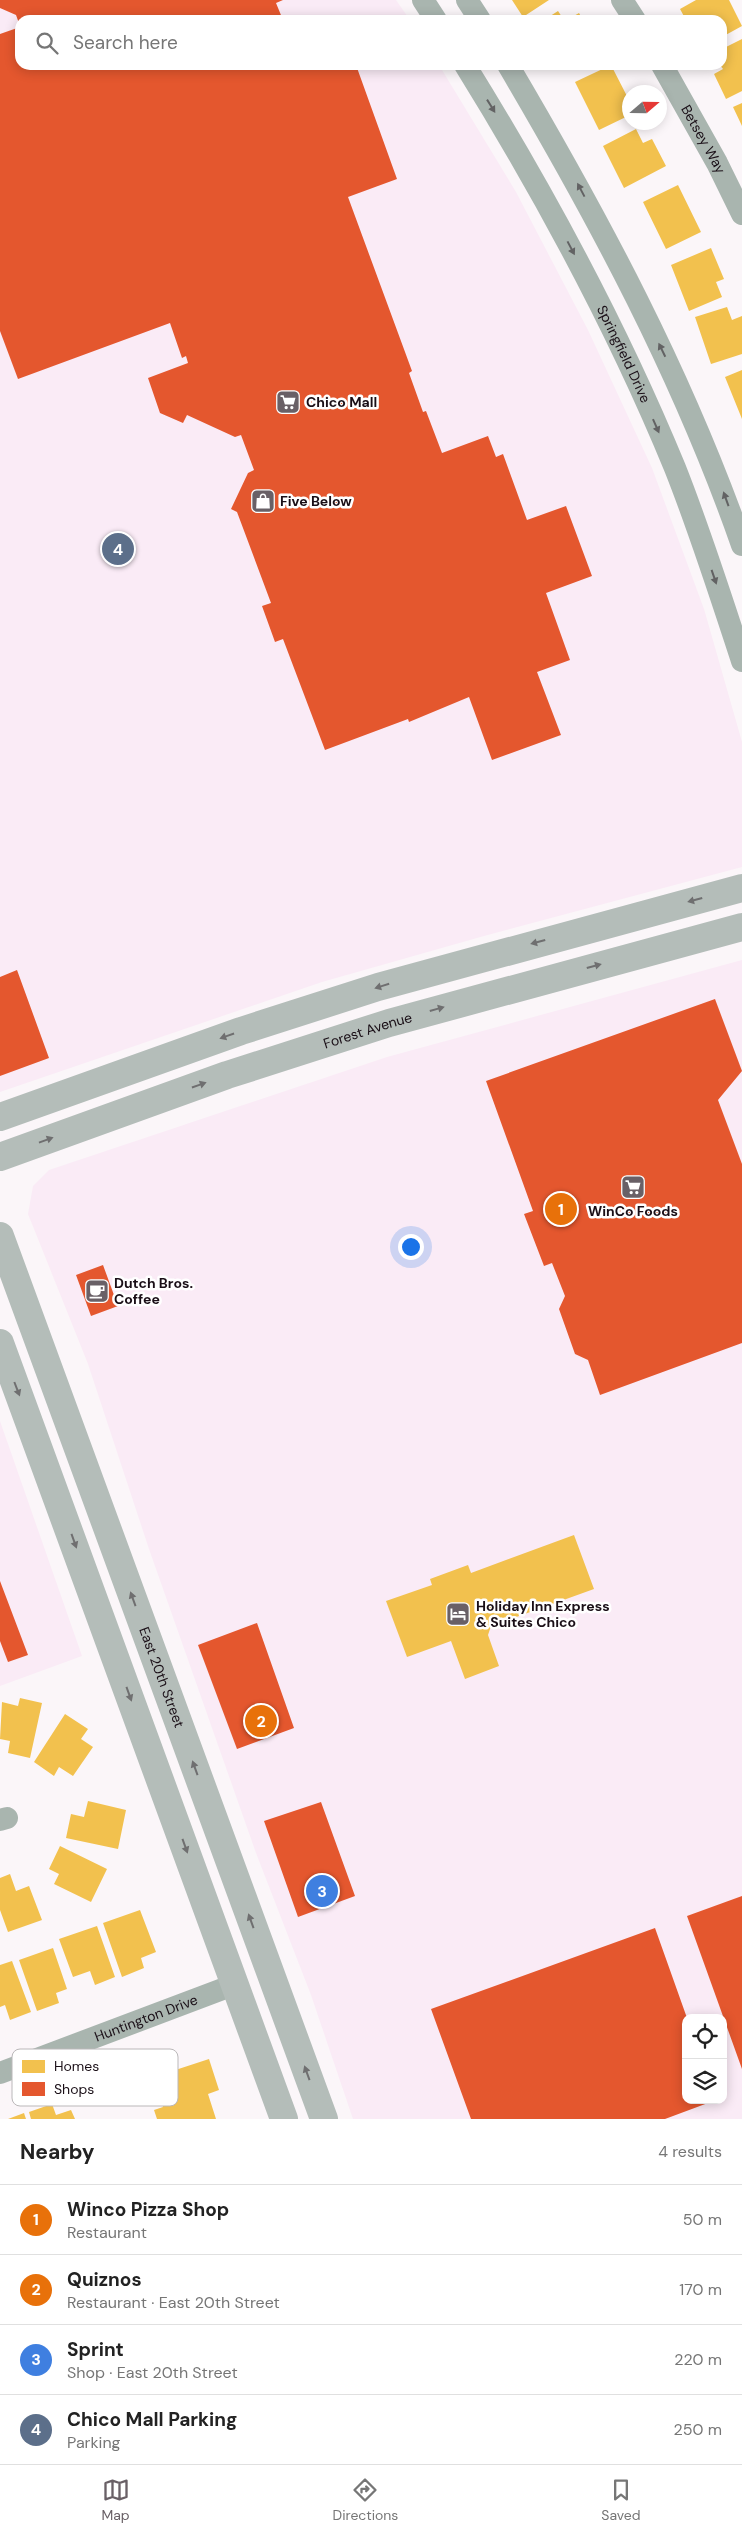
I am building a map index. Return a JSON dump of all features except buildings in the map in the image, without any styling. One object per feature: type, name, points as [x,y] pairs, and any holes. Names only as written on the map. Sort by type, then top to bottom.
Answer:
[{"type":"street","points":[[423,0],[433,15]]},
{"type":"street","points":[[467,0],[477,15]]},
{"type":"street","points":[[622,0],[632,15]]},
{"type":"street","name":"Springfield Drive","points":[[468,70],[525,162],[623,351],[675,469],[742,661]]},
{"type":"street","points":[[511,70],[570,170],[619,260],[684,396],[742,545]]},
{"type":"street","name":"Betsey Way","points":[[665,70],[717,163],[742,214]]},
{"type":"street","points":[[0,1117],[241,1031],[378,987],[742,888]]},
{"type":"street","name":"Forest Avenue","points":[[0,1157],[218,1078],[389,1023],[742,926]]},
{"type":"street","name":"East 20th Street","points":[[0,1236],[324,2119]]},
{"type":"street","points":[[0,1343],[284,2119]]},
{"type":"street","name":"Huntington Drive","points":[[64,2049],[236,1984]]},
{"type":"street","name":"Huntington Drive","points":[[0,2073],[12,2068]]},
{"type":"shaded area","points":[[0,0],[396,0],[406,15],[15,15],[15,70],[442,70],[516,192],[588,330],[652,468],[704,609],[742,742],[742,867],[484,936],[322,982],[0,1092]]},
{"type":"shaded area","points":[[742,960],[742,2119],[353,2119],[311,1995],[256,1853],[149,1549],[88,1364],[28,1214],[33,1186],[49,1170],[387,1057]]},
{"type":"shaded area","points":[[0,1421],[82,1656],[0,1686]]},
{"type":"place","name":"Chico Mall","points":[[288,402]]},
{"type":"place","name":"Five Below","points":[[263,501]]},
{"type":"place","name":"Chico Mall Parking","points":[[118,549]]},
{"type":"place","name":"WinCo Foods","points":[[633,1187]]},
{"type":"place","name":"Winco Pizza Shop","points":[[561,1209]]},
{"type":"place","name":"Dutch Bros. Coffee","points":[[97,1291]]},
{"type":"place","name":"Holiday Inn Express & Suites Chico","points":[[458,1614]]},
{"type":"place","name":"Quiznos","points":[[261,1721]]},
{"type":"place","name":"Sprint","points":[[322,1891]]}]
